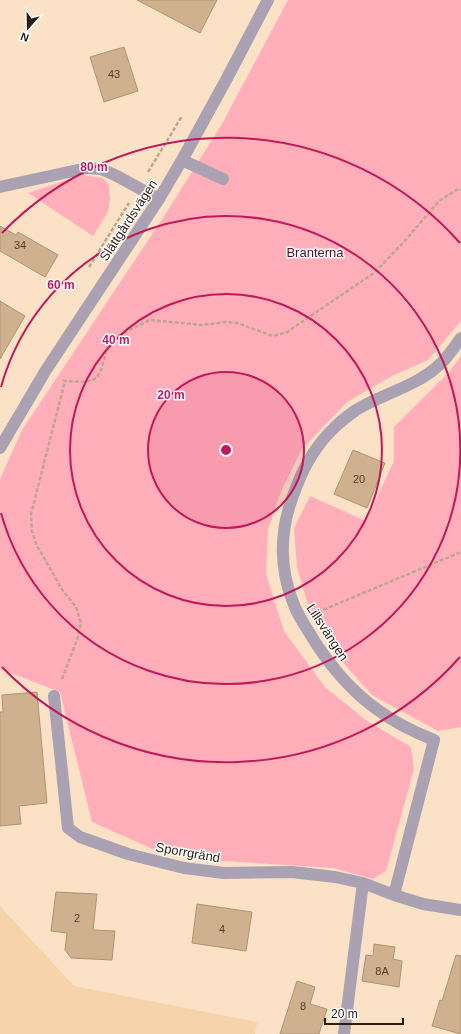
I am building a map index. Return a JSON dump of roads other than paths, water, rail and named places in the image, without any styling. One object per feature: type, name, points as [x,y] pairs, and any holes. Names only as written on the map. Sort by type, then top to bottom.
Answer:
[{"type":"street","name":"Slättgårdsvägen","points":[[0,448],[46,370],[159,199],[225,82],[268,0]]},
{"type":"street","points":[[182,160],[222,179]]},
{"type":"street","points":[[0,187],[87,168],[101,169],[159,199]]},
{"type":"street","name":"Lillsvängen","points":[[394,895],[434,740],[406,728],[357,694],[323,654],[301,619],[294,605],[287,583],[282,554],[284,526],[290,502],[302,472],[319,446],[334,428],[356,410],[423,377],[439,366],[461,338]]},
{"type":"street","name":"Sporrgränd","points":[[54,696],[68,828],[80,837],[128,854],[184,868],[206,872],[292,872],[335,877],[363,883],[423,904],[451,910],[461,910]]},
{"type":"street","points":[[344,1034],[363,883]]},
{"type":"park label","name":"Branterna","points":[[315,252]]}]
